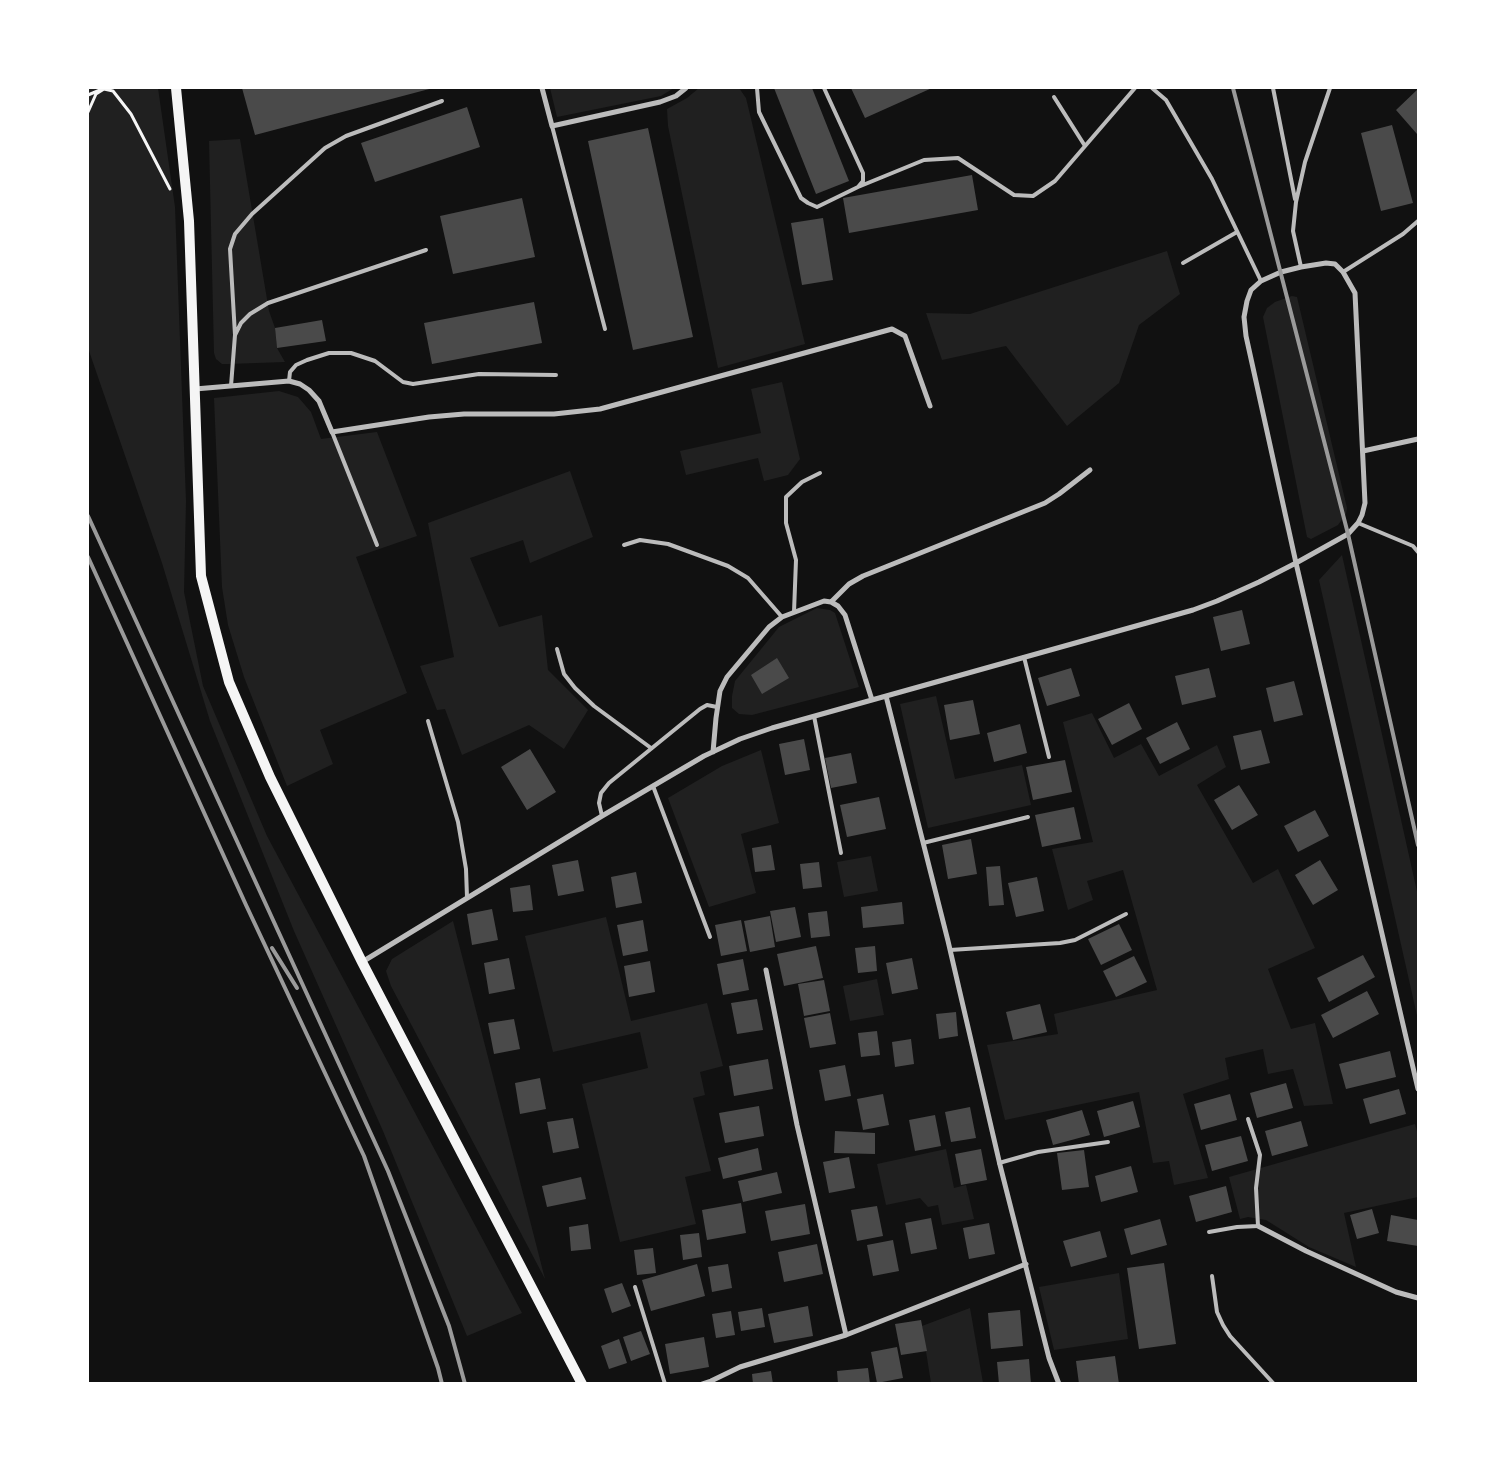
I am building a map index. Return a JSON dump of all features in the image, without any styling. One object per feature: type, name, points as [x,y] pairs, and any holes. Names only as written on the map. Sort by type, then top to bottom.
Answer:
[{"type":"main road","points":[[176,88],[189,222],[201,576],[229,682],[270,777],[362,962],[582,1384]]},
{"type":"street","points":[[542,88],[552,126],[660,102],[676,96],[686,88]]},
{"type":"street","points":[[362,962],[602,816],[740,739],[814,716],[1192,610],[1218,601],[1259,582],[1296,563],[1348,534],[1358,523],[1365,503],[1355,293],[1343,272],[1335,264],[1326,263],[1301,267],[1281,272],[1261,281],[1251,290],[1244,317],[1246,336],[1296,563],[1418,1089]]},
{"type":"street","points":[[195,389],[289,381],[300,384],[309,390],[319,402],[332,432],[429,417],[464,414],[554,414],[600,409],[892,330],[905,336],[930,406]]},
{"type":"street","points":[[1362,451],[1418,439]]},
{"type":"street","points":[[831,602],[849,584],[863,576],[1045,503],[1090,470]]},
{"type":"street","points":[[714,752],[720,691],[727,677],[769,627],[782,616],[824,601],[838,606],[844,615],[872,700]]},
{"type":"street","points":[[886,696],[1049,1358],[1059,1384]]},
{"type":"street","points":[[766,970],[797,1125],[846,1335]]},
{"type":"street","points":[[1258,1226],[1306,1252],[1396,1292],[1418,1298]]},
{"type":"street","points":[[702,1384],[740,1367],[846,1335],[1026,1264]]},
{"type":"lane","points":[[757,88],[759,112],[800,198],[808,204],[817,206],[924,160],[958,158],[1014,195],[1033,196],[1055,181],[1135,88]]},
{"type":"lane","points":[[824,88],[864,173],[863,181],[858,187]]},
{"type":"lane","points":[[1152,88],[1166,100],[1208,171],[1261,281]]},
{"type":"lane","points":[[1273,88],[1296,202]]},
{"type":"lane","points":[[1301,267],[1293,231],[1296,202],[1305,162],[1330,88]]},
{"type":"lane","points":[[1054,97],[1085,146]]},
{"type":"lane","points":[[231,386],[235,335],[230,249],[235,234],[252,214],[325,148],[346,136],[442,100]]},
{"type":"lane","points":[[552,126],[604,329]]},
{"type":"lane","points":[[1343,272],[1403,234],[1418,221]]},
{"type":"lane","points":[[1183,263],[1237,232]]},
{"type":"lane","points":[[235,335],[241,323],[250,314],[268,303],[426,250]]},
{"type":"lane","points":[[289,381],[290,372],[296,366],[307,360],[329,353],[351,353],[375,361],[403,382],[413,384],[479,374],[556,375]]},
{"type":"lane","points":[[332,432],[377,545]]},
{"type":"lane","points":[[794,612],[796,560],[786,523],[786,497],[802,482],[820,473]]},
{"type":"lane","points":[[1358,523],[1413,546],[1418,552]]},
{"type":"lane","points":[[624,545],[640,540],[668,544],[728,566],[748,578],[782,616]]},
{"type":"lane","points":[[556,648],[564,674],[575,688],[594,706],[651,748]]},
{"type":"lane","points":[[1024,657],[1049,757]]},
{"type":"lane","points":[[602,816],[599,803],[601,793],[609,783],[700,709],[707,705],[718,707]]},
{"type":"lane","points":[[814,716],[841,853]]},
{"type":"lane","points":[[428,721],[458,822],[466,868],[467,897]]},
{"type":"lane","points":[[653,786],[710,937]]},
{"type":"lane","points":[[923,843],[1028,817]]},
{"type":"lane","points":[[950,950],[1060,943],[1075,940],[1126,914]]},
{"type":"lane","points":[[1209,1232],[1237,1227],[1258,1226],[1256,1188],[1260,1155],[1248,1119]]},
{"type":"lane","points":[[1000,1163],[1038,1152],[1108,1142]]},
{"type":"lane","points":[[1212,1276],[1218,1312],[1223,1325],[1230,1336],[1274,1384]]},
{"type":"lane","points":[[635,1287],[664,1384]]},
{"type":"path","points":[[88,112],[96,94],[104,88]]},
{"type":"path","points":[[88,95],[104,88],[113,91],[130,114],[160,172],[175,196]]},
{"type":"shaded area","points":[[88,88],[158,88],[175,207],[186,501],[184,592],[203,686],[267,836],[522,1313],[467,1336],[383,1131],[294,931],[210,721],[162,563],[88,348]]},
{"type":"shaded area","points":[[550,88],[674,88],[661,96],[557,117]]},
{"type":"shaded area","points":[[699,88],[739,88],[746,98],[805,344],[718,368],[668,126],[667,109],[687,98]]},
{"type":"shaded area","points":[[240,139],[269,311],[275,328],[277,348],[285,362],[222,364],[216,359],[214,353],[209,141]]},
{"type":"shaded area","points":[[1167,251],[1180,294],[1139,325],[1119,383],[1067,426],[1006,346],[942,360],[926,313],[970,314]]},
{"type":"shaded area","points":[[1292,296],[1297,297],[1347,508],[1346,514],[1338,525],[1311,539],[1307,537],[1263,317],[1267,308],[1275,302]]},
{"type":"shaded area","points":[[782,382],[800,459],[788,475],[764,481],[758,458],[686,475],[680,451],[761,433],[751,389]]},
{"type":"shaded area","points":[[279,391],[298,397],[311,412],[321,439],[377,432],[417,536],[356,557],[407,693],[320,730],[333,764],[287,786],[244,677],[228,625],[222,587],[214,398]]},
{"type":"shaded area","points":[[570,471],[593,537],[530,563],[523,540],[470,558],[499,627],[542,615],[548,670],[588,710],[564,749],[529,725],[462,755],[445,709],[437,710],[420,666],[454,657],[428,523]]},
{"type":"shaded area","points":[[1342,555],[1418,896],[1418,1020],[1319,580]]},
{"type":"shaded area","points":[[817,608],[830,610],[835,613],[859,687],[752,715],[739,714],[732,708],[735,681],[779,627]]},
{"type":"shaded area","points":[[936,696],[955,779],[1022,765],[1031,805],[928,828],[900,704]]},
{"type":"shaded area","points":[[1092,713],[1114,758],[1141,744],[1159,776],[1217,745],[1226,767],[1197,785],[1253,883],[1278,869],[1315,948],[1268,969],[1291,1029],[1315,1023],[1333,1104],[1304,1106],[1293,1069],[1268,1074],[1263,1049],[1225,1058],[1229,1079],[1183,1094],[1208,1178],[1174,1185],[1169,1161],[1153,1163],[1139,1092],[1005,1120],[987,1045],[1058,1034],[1054,1014],[1157,990],[1123,870],[1087,881],[1093,900],[1068,910],[1052,849],[1093,842],[1063,722]]},
{"type":"shaded area","points":[[761,750],[779,823],[741,834],[756,893],[709,907],[668,798],[722,766]]},
{"type":"shaded area","points":[[871,856],[878,891],[844,897],[837,862]]},
{"type":"shaded area","points":[[606,917],[631,1021],[707,1003],[723,1066],[700,1072],[705,1095],[693,1098],[711,1171],[685,1177],[696,1224],[620,1242],[582,1084],[648,1068],[640,1032],[553,1052],[525,936]]},
{"type":"shaded area","points":[[453,921],[545,1279],[391,986],[386,971],[392,959]]},
{"type":"shaded area","points":[[877,979],[884,1015],[850,1021],[843,986]]},
{"type":"shaded area","points":[[1415,1124],[1418,1135],[1418,1197],[1344,1213],[1356,1267],[1309,1247],[1266,1220],[1248,1217],[1240,1219],[1229,1177]]},
{"type":"shaded area","points":[[946,1149],[954,1188],[966,1185],[974,1219],[942,1225],[938,1205],[928,1207],[920,1198],[886,1205],[877,1164]]},
{"type":"shaded area","points":[[1119,1273],[1128,1339],[1054,1350],[1039,1287]]},
{"type":"shaded area","points":[[970,1308],[983,1383],[931,1383],[922,1326]]},
{"type":"building","points":[[242,88],[433,88],[255,135]]},
{"type":"building","points":[[774,88],[812,88],[849,181],[816,194]]},
{"type":"building","points":[[851,88],[932,88],[865,118]]},
{"type":"building","points":[[1418,89],[1418,133],[1417,134],[1396,110]]},
{"type":"building","points":[[467,107],[480,147],[375,182],[361,143]]},
{"type":"building","points":[[1392,125],[1413,203],[1381,211],[1361,133]]},
{"type":"building","points":[[648,128],[693,337],[633,350],[588,141]]},
{"type":"building","points":[[972,175],[978,210],[849,233],[843,198]]},
{"type":"building","points":[[522,198],[535,257],[453,274],[440,216]]},
{"type":"building","points":[[823,218],[833,280],[802,285],[791,223]]},
{"type":"building","points":[[534,302],[542,343],[432,364],[424,323]]},
{"type":"building","points":[[322,320],[326,341],[277,348],[275,328]]},
{"type":"building","points":[[1242,610],[1250,644],[1221,651],[1213,617]]},
{"type":"building","points":[[777,658],[789,678],[762,694],[751,675]]},
{"type":"building","points":[[1071,668],[1080,696],[1047,706],[1038,678]]},
{"type":"building","points":[[1209,668],[1216,697],[1182,705],[1175,676]]},
{"type":"building","points":[[1294,681],[1303,715],[1274,722],[1266,688]]},
{"type":"building","points":[[973,700],[980,734],[950,740],[944,705]]},
{"type":"building","points":[[1129,703],[1142,729],[1112,745],[1098,719]]},
{"type":"building","points":[[1177,722],[1190,749],[1160,764],[1146,738]]},
{"type":"building","points":[[1020,724],[1027,753],[994,762],[987,733]]},
{"type":"building","points":[[1261,730],[1270,763],[1241,770],[1233,736]]},
{"type":"building","points":[[804,739],[810,770],[785,775],[779,744]]},
{"type":"building","points":[[530,749],[556,792],[527,810],[501,767]]},
{"type":"building","points":[[851,753],[857,783],[831,788],[825,758]]},
{"type":"building","points":[[1065,760],[1072,792],[1033,800],[1026,767]]},
{"type":"building","points":[[1239,785],[1258,815],[1232,830],[1214,800]]},
{"type":"building","points":[[879,797],[886,829],[847,837],[840,805]]},
{"type":"building","points":[[1074,807],[1081,839],[1042,847],[1035,815]]},
{"type":"building","points":[[1315,810],[1329,836],[1298,852],[1284,826]]},
{"type":"building","points":[[971,839],[977,874],[948,879],[942,845]]},
{"type":"building","points":[[771,845],[775,870],[755,872],[752,848]]},
{"type":"building","points":[[578,860],[584,891],[558,896],[552,865]]},
{"type":"building","points":[[1320,860],[1338,890],[1313,905],[1295,875]]},
{"type":"building","points":[[819,862],[822,887],[803,889],[800,864]]},
{"type":"building","points":[[1000,866],[1004,905],[989,906],[986,867]]},
{"type":"building","points":[[636,872],[642,903],[616,908],[611,877]]},
{"type":"building","points":[[1037,877],[1044,911],[1016,917],[1008,883]]},
{"type":"building","points":[[530,885],[533,910],[513,912],[510,888]]},
{"type":"building","points":[[902,902],[904,924],[863,928],[861,907]]},
{"type":"building","points":[[795,907],[801,937],[776,942],[770,911]]},
{"type":"building","points":[[492,909],[498,940],[472,945],[467,914]]},
{"type":"building","points":[[827,911],[830,936],[811,938],[808,913]]},
{"type":"building","points":[[770,916],[775,947],[750,952],[744,921]]},
{"type":"building","points":[[643,920],[648,951],[623,956],[617,925]]},
{"type":"building","points":[[741,920],[747,951],[721,956],[715,925]]},
{"type":"building","points":[[1119,924],[1132,950],[1101,965],[1088,939]]},
{"type":"building","points":[[816,946],[823,978],[784,986],[777,954]]},
{"type":"building","points":[[875,946],[877,971],[858,973],[855,948]]},
{"type":"building","points":[[1363,955],[1375,977],[1329,1002],[1317,978]]},
{"type":"building","points":[[1134,956],[1147,982],[1116,997],[1103,971]]},
{"type":"building","points":[[509,958],[515,989],[489,994],[484,963]]},
{"type":"building","points":[[912,958],[918,989],[892,994],[886,963]]},
{"type":"building","points":[[743,959],[749,990],[723,995],[717,964]]},
{"type":"building","points":[[650,961],[655,992],[629,997],[624,966]]},
{"type":"building","points":[[824,980],[830,1011],[804,1016],[798,984]]},
{"type":"building","points":[[1367,991],[1379,1014],[1333,1038],[1321,1015]]},
{"type":"building","points":[[757,999],[763,1030],[737,1034],[731,1003]]},
{"type":"building","points":[[1040,1004],[1047,1032],[1013,1040],[1006,1012]]},
{"type":"building","points":[[956,1012],[958,1036],[939,1039],[936,1014]]},
{"type":"building","points":[[830,1013],[836,1044],[810,1048],[804,1018]]},
{"type":"building","points":[[514,1019],[520,1049],[494,1054],[488,1023]]},
{"type":"building","points":[[877,1031],[880,1055],[861,1057],[858,1033]]},
{"type":"building","points":[[911,1039],[914,1064],[895,1067],[892,1042]]},
{"type":"building","points":[[1390,1051],[1396,1077],[1346,1089],[1339,1064]]},
{"type":"building","points":[[768,1059],[773,1089],[734,1096],[729,1066]]},
{"type":"building","points":[[845,1065],[851,1096],[825,1101],[819,1070]]},
{"type":"building","points":[[540,1078],[546,1109],[520,1114],[515,1083]]},
{"type":"building","points":[[1286,1083],[1293,1108],[1257,1118],[1250,1093]]},
{"type":"building","points":[[1399,1089],[1406,1114],[1370,1124],[1363,1099]]},
{"type":"building","points":[[883,1094],[889,1125],[863,1130],[857,1099]]},
{"type":"building","points":[[1230,1094],[1237,1120],[1201,1130],[1194,1104]]},
{"type":"building","points":[[1133,1101],[1140,1127],[1104,1137],[1097,1111]]},
{"type":"building","points":[[759,1106],[764,1136],[725,1143],[719,1113]]},
{"type":"building","points":[[970,1107],[976,1138],[951,1142],[945,1112]]},
{"type":"building","points":[[1082,1110],[1090,1135],[1053,1145],[1046,1120]]},
{"type":"building","points":[[935,1115],[941,1146],[915,1151],[909,1120]]},
{"type":"building","points":[[573,1118],[579,1148],[553,1153],[547,1122]]},
{"type":"building","points":[[1301,1121],[1308,1146],[1272,1156],[1265,1131]]},
{"type":"building","points":[[835,1131],[875,1133],[875,1154],[834,1153]]},
{"type":"building","points":[[1241,1136],[1248,1161],[1212,1171],[1205,1145]]},
{"type":"building","points":[[758,1148],[762,1170],[723,1179],[718,1158]]},
{"type":"building","points":[[981,1149],[987,1180],[961,1185],[955,1154]]},
{"type":"building","points":[[1084,1150],[1089,1187],[1062,1190],[1057,1153]]},
{"type":"building","points":[[849,1157],[855,1188],[829,1193],[823,1162]]},
{"type":"building","points":[[1131,1166],[1138,1192],[1101,1202],[1095,1176]]},
{"type":"building","points":[[777,1172],[782,1193],[743,1202],[738,1181]]},
{"type":"building","points":[[581,1177],[586,1199],[547,1207],[542,1186]]},
{"type":"building","points":[[1226,1186],[1232,1212],[1196,1222],[1189,1196]]},
{"type":"building","points":[[741,1203],[746,1233],[707,1240],[702,1210]]},
{"type":"building","points":[[805,1204],[810,1234],[771,1241],[765,1211]]},
{"type":"building","points":[[877,1206],[883,1236],[857,1241],[851,1210]]},
{"type":"building","points":[[1372,1209],[1379,1233],[1357,1239],[1350,1215]]},
{"type":"building","points":[[1391,1215],[1418,1220],[1418,1246],[1387,1241]]},
{"type":"building","points":[[931,1218],[937,1249],[911,1254],[905,1223]]},
{"type":"building","points":[[1160,1219],[1167,1245],[1131,1255],[1124,1229]]},
{"type":"building","points":[[989,1223],[995,1254],[969,1259],[963,1228]]},
{"type":"building","points":[[588,1224],[591,1249],[571,1251],[569,1227]]},
{"type":"building","points":[[1100,1231],[1107,1257],[1071,1267],[1063,1241]]},
{"type":"building","points":[[699,1233],[702,1257],[683,1260],[680,1235]]},
{"type":"building","points":[[893,1240],[899,1271],[873,1276],[867,1245]]},
{"type":"building","points":[[817,1244],[823,1274],[784,1282],[778,1252]]},
{"type":"building","points":[[653,1248],[656,1273],[637,1275],[634,1250]]},
{"type":"building","points":[[1164,1263],[1176,1344],[1139,1349],[1127,1268]]},
{"type":"building","points":[[697,1264],[705,1296],[651,1311],[642,1280]]},
{"type":"building","points":[[728,1264],[732,1288],[712,1292],[708,1267]]},
{"type":"building","points":[[622,1283],[631,1306],[612,1313],[604,1289]]},
{"type":"building","points":[[808,1306],[813,1336],[774,1343],[768,1314]]},
{"type":"building","points":[[762,1308],[765,1327],[741,1331],[738,1312]]},
{"type":"building","points":[[1020,1310],[1023,1346],[991,1349],[988,1313]]},
{"type":"building","points":[[731,1311],[735,1335],[716,1338],[712,1314]]},
{"type":"building","points":[[921,1320],[927,1351],[901,1355],[895,1324]]},
{"type":"building","points":[[641,1331],[650,1354],[631,1361],[623,1337]]},
{"type":"building","points":[[704,1337],[709,1367],[670,1374],[665,1344]]},
{"type":"building","points":[[619,1339],[627,1363],[609,1369],[601,1346]]},
{"type":"building","points":[[897,1347],[903,1378],[877,1383],[871,1352]]},
{"type":"building","points":[[1115,1356],[1119,1384],[1079,1384],[1076,1361]]},
{"type":"building","points":[[1029,1359],[1031,1384],[999,1384],[997,1362]]},
{"type":"building","points":[[868,1368],[870,1384],[838,1384],[837,1371]]},
{"type":"building","points":[[771,1371],[773,1384],[753,1384],[752,1374]]},
{"type":"railway","points":[[1233,88],[1348,534],[1418,845]]},
{"type":"railway","points":[[88,516],[388,1171],[449,1326],[465,1384]]},
{"type":"railway","points":[[88,557],[246,905],[364,1156],[442,1384]]},
{"type":"railway","points":[[272,948],[297,988]]}]
